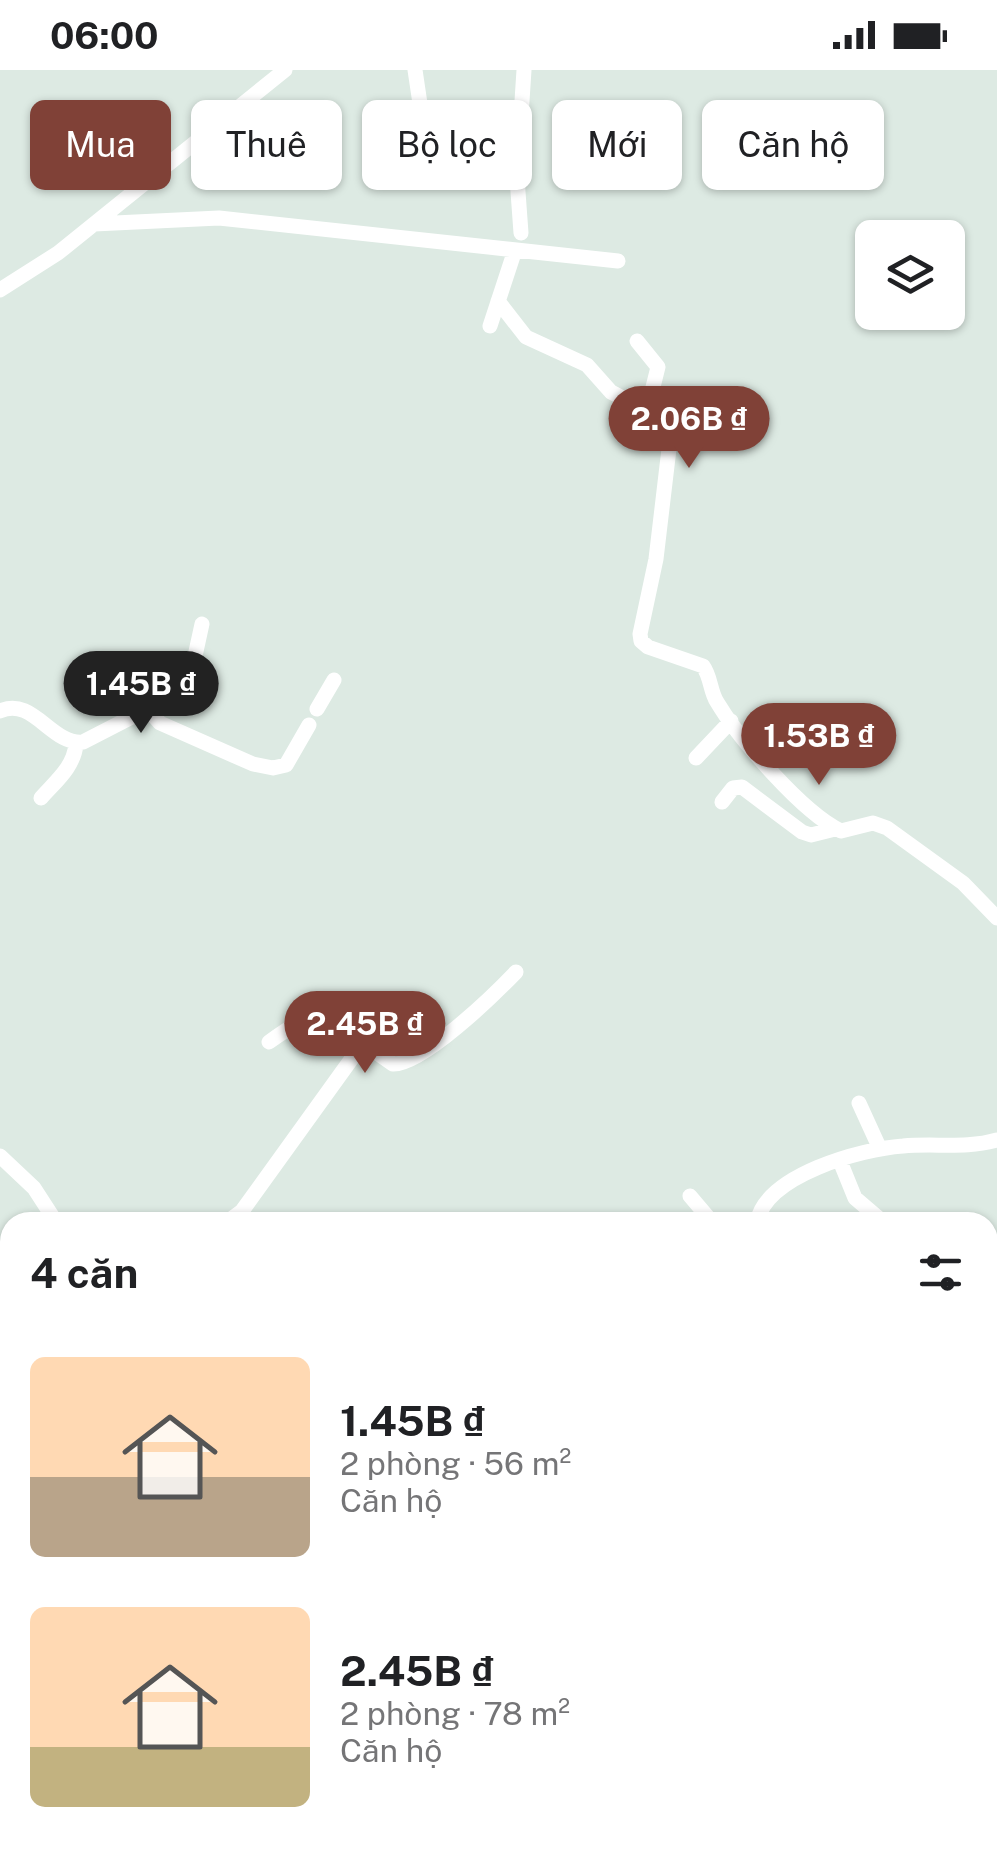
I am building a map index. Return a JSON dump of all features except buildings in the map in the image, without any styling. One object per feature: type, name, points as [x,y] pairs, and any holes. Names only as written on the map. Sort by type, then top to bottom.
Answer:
[{"type":"street","points":[[0,290],[58,253],[285,70]]},
{"type":"street","points":[[415,70],[419,100]]},
{"type":"street","points":[[522,100],[524,70]]},
{"type":"street","points":[[490,326],[520,244],[518,190]]},
{"type":"street","points":[[94,224],[219,218],[520,244],[618,261]]},
{"type":"street","points":[[498,301],[526,338],[586,365],[611,392],[668,426],[671,436],[656,559],[640,638],[648,647],[702,666],[717,702],[755,752],[809,810],[835,829]]},
{"type":"street","points":[[637,341],[658,367],[647,411]]},
{"type":"street","points":[[76,744],[184,690],[202,624]]},
{"type":"street","points":[[150,705],[160,723],[265,768],[286,765],[334,680]]},
{"type":"street","points":[[0,711],[10,706],[21,707],[76,744]]},
{"type":"street","points":[[696,758],[732,721]]},
{"type":"street","points":[[41,798],[69,768],[76,744]]},
{"type":"street","points":[[722,802],[733,788],[742,788],[802,832],[811,834],[846,831],[873,823],[888,828],[963,883],[997,918]]},
{"type":"street","points":[[269,1042],[299,1020],[320,1014],[338,1020],[392,1064],[412,1062],[494,996],[516,972]]},
{"type":"street","points":[[241,1212],[363,1043],[398,1018]]},
{"type":"street","points":[[860,1103],[880,1149]]},
{"type":"street","points":[[760,1212],[796,1176],[880,1149],[978,1145],[997,1140]]},
{"type":"street","points":[[0,1156],[34,1188],[50,1212]]},
{"type":"street","points":[[840,1162],[855,1198],[871,1212]]},
{"type":"street","points":[[690,1196],[704,1212]]}]
